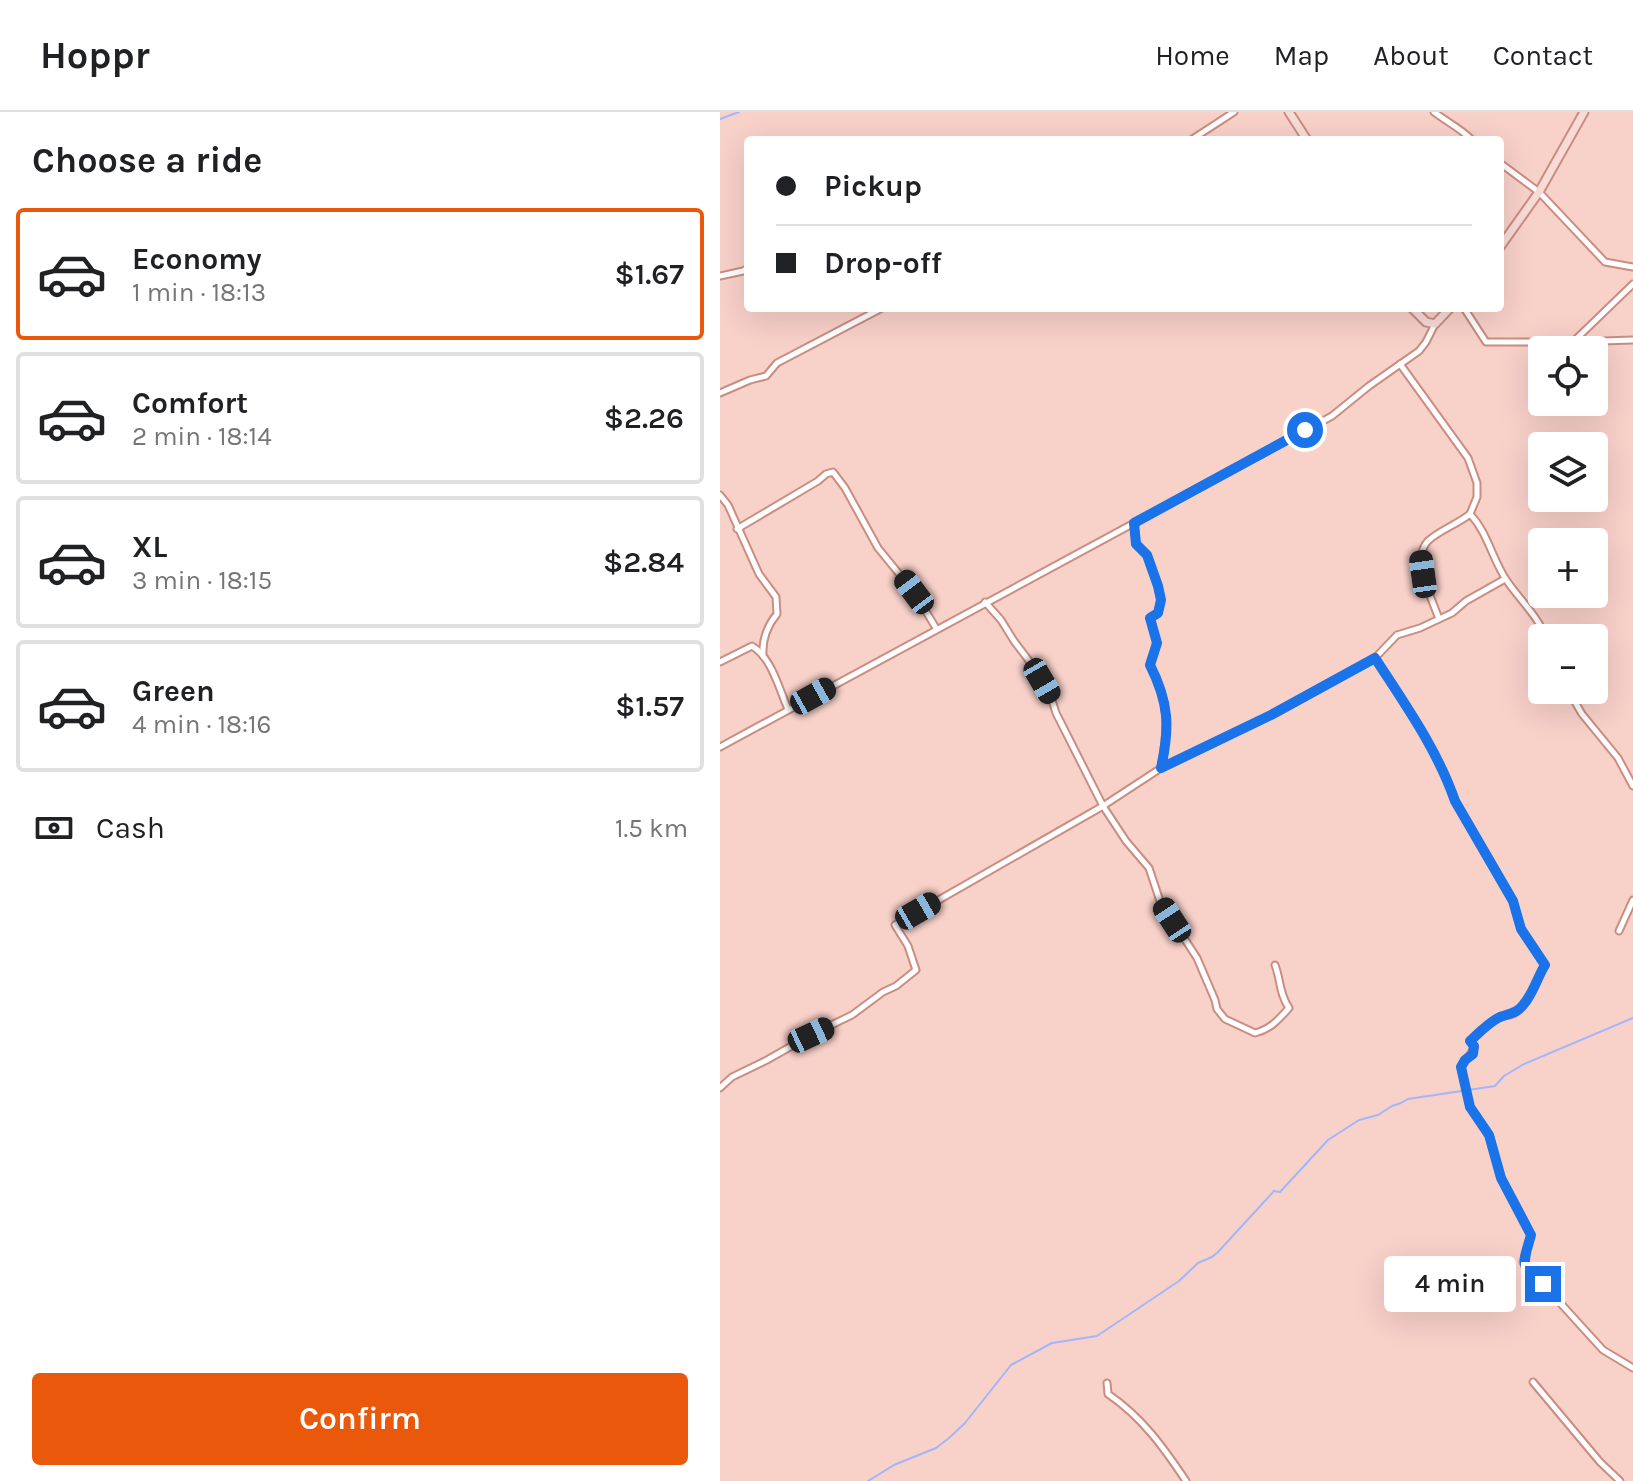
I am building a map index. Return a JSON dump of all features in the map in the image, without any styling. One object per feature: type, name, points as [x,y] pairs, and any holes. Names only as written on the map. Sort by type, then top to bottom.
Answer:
[{"type":"street","points":[[1197,136],[1234,112]]},
{"type":"street","points":[[1289,112],[1304,136]]},
{"type":"street","points":[[1434,112],[1468,136]]},
{"type":"street","points":[[1504,241],[1539,192],[1584,112]]},
{"type":"street","points":[[1504,166],[1539,192],[1605,262],[1633,267]]},
{"type":"street","points":[[720,276],[744,270]]},
{"type":"street","points":[[1578,336],[1633,284]]},
{"type":"street","points":[[721,390],[766,376],[777,363],[874,312]]},
{"type":"street","points":[[1416,312],[1426,322],[1435,324]]},
{"type":"street","points":[[720,747],[1332,416],[1419,351],[1446,312]]},
{"type":"street","points":[[1467,312],[1486,342],[1528,342]]},
{"type":"street","points":[[1608,341],[1633,340]]},
{"type":"street","points":[[1400,364],[1468,458],[1477,483],[1477,497],[1470,514],[1428,541],[1420,554],[1423,574],[1439,619]]},
{"type":"street","points":[[737,529],[833,472],[878,548],[914,592],[936,628]]},
{"type":"street","points":[[720,495],[728,505],[759,574],[776,597],[777,614],[762,643],[763,656],[788,709]]},
{"type":"street","points":[[1470,514],[1479,523],[1505,579],[1540,624]]},
{"type":"street","points":[[1134,523],[1136,544],[1147,555],[1161,600],[1158,613],[1150,618],[1157,643],[1150,665],[1162,692],[1168,736],[1161,768]]},
{"type":"street","points":[[720,1088],[732,1077],[852,1015],[916,970],[908,946],[895,925],[1103,806],[1161,768],[1271,715],[1375,658],[1397,635],[1452,613],[1466,601],[1505,579]]},
{"type":"street","points":[[985,602],[1033,666],[1051,697],[1103,806],[1149,868],[1160,901],[1197,958],[1217,1009],[1225,1019],[1255,1033],[1274,1024],[1289,1008],[1279,989],[1280,977],[1275,965]]},
{"type":"street","points":[[720,662],[752,646],[763,656]]},
{"type":"street","points":[[1375,658],[1421,731],[1455,801],[1513,901],[1521,929],[1545,965],[1523,1006],[1514,1014],[1500,1017],[1487,1025],[1470,1041],[1474,1046],[1473,1054],[1461,1067],[1470,1107],[1489,1135],[1501,1178],[1531,1235],[1523,1262],[1527,1271],[1543,1284],[1603,1350],[1633,1368]]},
{"type":"street","points":[[1576,704],[1618,758],[1633,786]]},
{"type":"street","points":[[1619,931],[1633,900]]},
{"type":"street","points":[[1533,1382],[1600,1462],[1620,1481]]},
{"type":"street","points":[[1107,1383],[1108,1394],[1149,1429],[1186,1481]]},
{"type":"waterway","points":[[720,119],[739,112]]},
{"type":"waterway","points":[[868,1481],[894,1465],[936,1448],[949,1438],[965,1423],[1011,1365],[1052,1343],[1097,1336],[1179,1281],[1198,1263],[1212,1257],[1274,1191],[1280,1192],[1328,1140],[1359,1120],[1378,1115],[1408,1099],[1495,1086],[1504,1076],[1524,1064],[1633,1018]]},
{"type":"route","points":[[1305,430],[1134,523],[1136,544],[1147,555],[1161,600],[1158,613],[1150,618],[1157,643],[1150,665],[1162,692],[1168,736],[1161,768],[1271,715],[1375,658],[1421,731],[1455,801],[1513,901],[1521,929],[1545,965],[1523,1006],[1514,1014],[1500,1017],[1487,1025],[1470,1041],[1474,1046],[1473,1054],[1461,1067],[1470,1107],[1489,1135],[1501,1178],[1531,1235],[1523,1262],[1527,1271],[1543,1284]]}]
